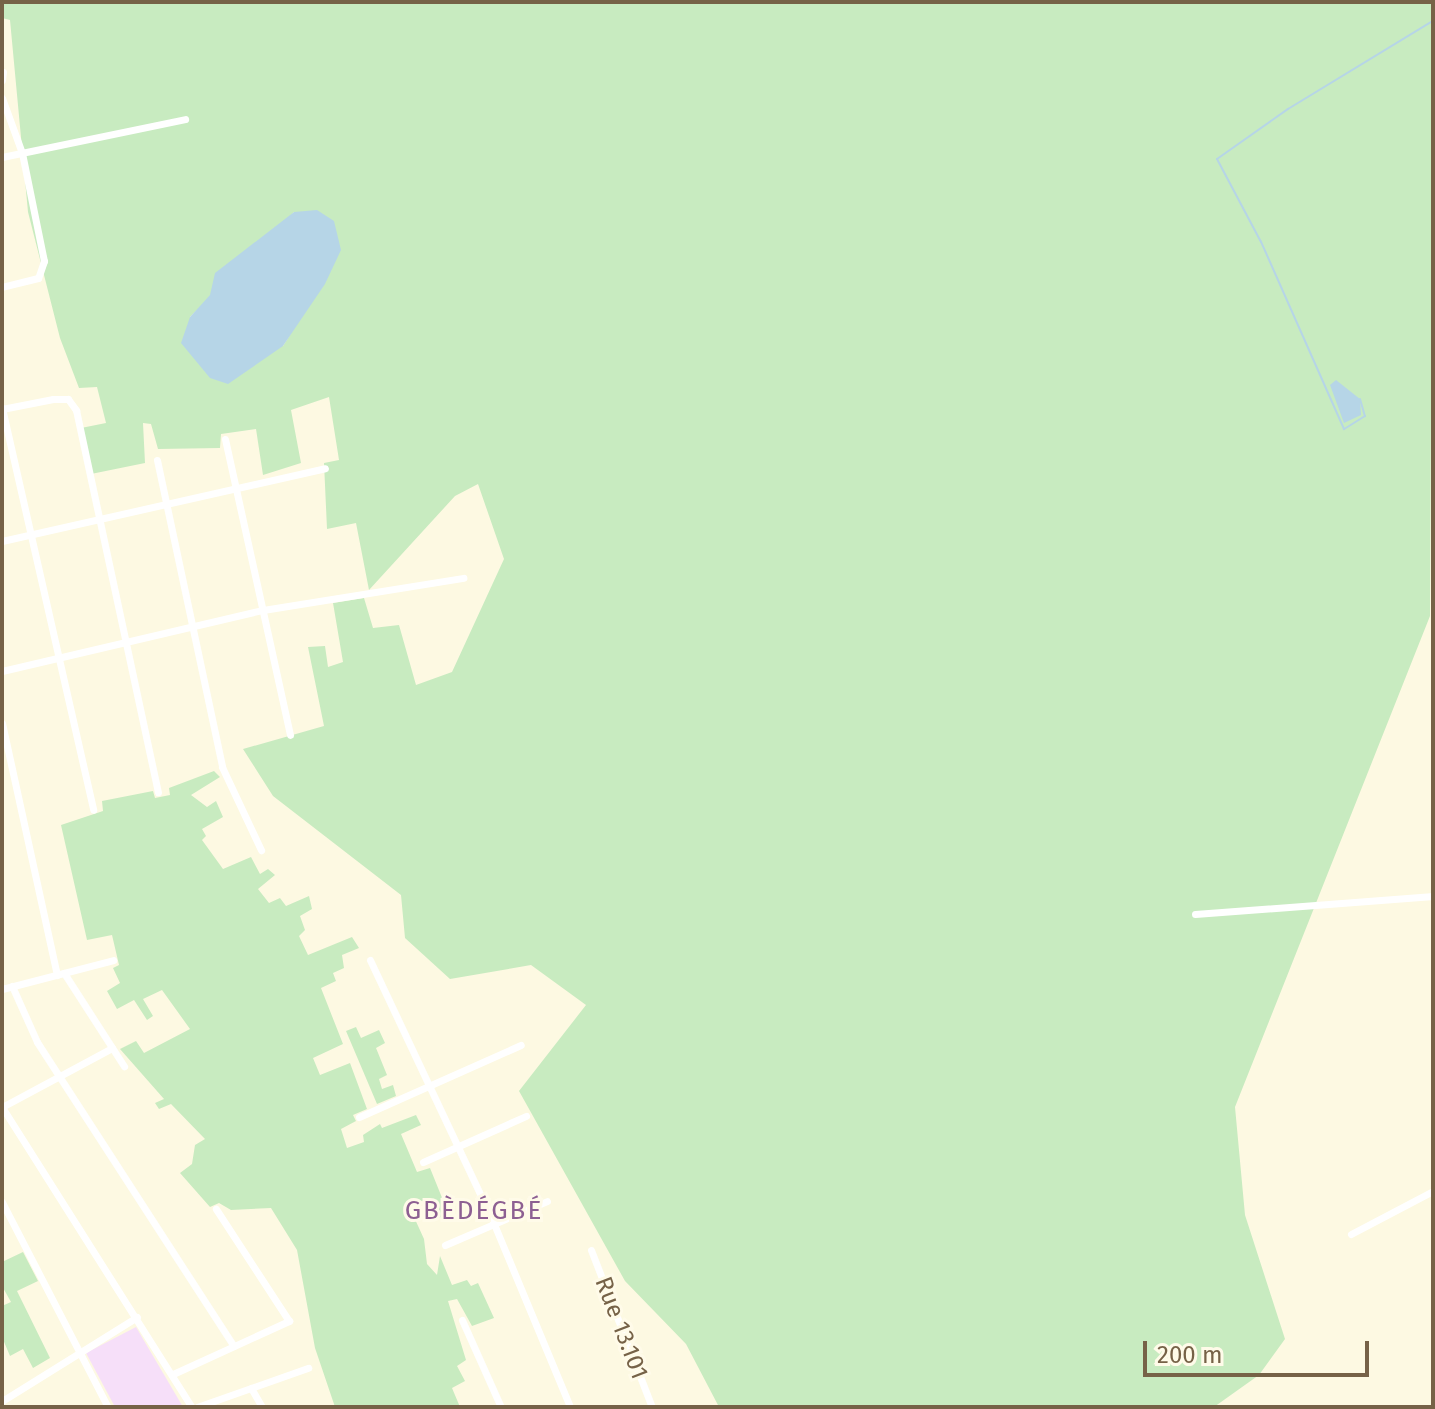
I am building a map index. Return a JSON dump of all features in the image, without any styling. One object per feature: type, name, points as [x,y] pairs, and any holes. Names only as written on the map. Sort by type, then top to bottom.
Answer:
[{"type":"street","points":[[2,80],[3,72]]},
{"type":"street","points":[[2,98],[22,153],[43,271],[38,278],[2,287]]},
{"type":"street","points":[[2,157],[185,119]]},
{"type":"street","points":[[93,810],[34,535],[2,408],[68,399],[76,410],[158,792]]},
{"type":"street","points":[[225,439],[290,735]]},
{"type":"street","points":[[157,460],[222,767],[261,850]]},
{"type":"street","points":[[2,541],[325,468]]},
{"type":"street","points":[[2,671],[263,610],[463,578]]},
{"type":"street","points":[[2,723],[60,974],[124,1066]]},
{"type":"street","points":[[1195,914],[1433,896]]},
{"type":"street","points":[[2,989],[113,960]]},
{"type":"street","points":[[370,960],[494,1224],[570,1407]]},
{"type":"street","points":[[12,986],[60,1077],[234,1346]]},
{"type":"street","points":[[359,1117],[521,1045]]},
{"type":"street","points":[[112,1048],[2,1107],[195,1407],[308,1368]]},
{"type":"street","points":[[423,1162],[526,1116]]},
{"type":"street","points":[[1351,1234],[1433,1191]]},
{"type":"street","points":[[445,1245],[547,1201]]},
{"type":"street","points":[[2,1202],[108,1407]]},
{"type":"street","points":[[173,1374],[289,1321],[216,1209]]},
{"type":"street","name":"Rue 13.101","points":[[591,1250],[649,1406]]},
{"type":"street","points":[[2,1401],[78,1349],[137,1317]]},
{"type":"street","points":[[462,1320],[501,1407]]},
{"type":"street","points":[[251,1388],[262,1407]]},
{"type":"shaded area","points":[[136,1327],[183,1407],[115,1407],[86,1353]]},
{"type":"green space","points":[[2,2],[1433,2],[1430,616],[1235,1107],[1245,1215],[1285,1339],[1259,1375],[1214,1407],[719,1407],[686,1344],[625,1281],[519,1091],[586,1005],[531,965],[450,979],[405,938],[401,895],[273,796],[243,749],[324,726],[308,647],[325,646],[328,667],[343,662],[333,603],[364,598],[373,628],[399,625],[416,685],[452,672],[504,559],[478,484],[455,496],[369,590],[356,523],[327,529],[324,463],[339,460],[329,397],[291,410],[301,463],[263,475],[256,429],[221,434],[220,448],[158,449],[151,424],[143,423],[145,463],[91,474],[81,428],[106,423],[97,387],[79,388],[60,338],[28,212],[10,20],[2,18]],"holes":[[[294,212],[300,319],[283,346],[190,317]]]},
{"type":"green space","points":[[214,771],[220,777],[191,795],[207,807],[216,801],[223,817],[202,829],[206,836],[202,840],[223,869],[251,857],[260,874],[268,869],[275,875],[258,889],[269,903],[280,898],[286,906],[309,896],[312,909],[300,916],[305,930],[299,936],[308,955],[352,937],[359,948],[342,955],[344,968],[333,973],[336,981],[321,988],[343,1044],[313,1058],[320,1075],[350,1063],[367,1109],[353,1115],[356,1121],[341,1129],[347,1148],[364,1142],[363,1135],[380,1124],[382,1128],[416,1115],[421,1125],[401,1134],[417,1172],[430,1168],[449,1215],[438,1218],[427,1199],[409,1206],[424,1239],[427,1264],[437,1275],[440,1256],[452,1285],[467,1280],[471,1286],[478,1283],[494,1318],[472,1326],[457,1299],[448,1301],[466,1360],[457,1366],[465,1381],[452,1388],[460,1407],[335,1407],[315,1348],[297,1250],[271,1208],[231,1210],[219,1203],[210,1207],[180,1173],[192,1164],[195,1145],[205,1139],[171,1104],[159,1109],[155,1103],[164,1099],[120,1049],[136,1041],[144,1053],[190,1029],[162,990],[143,999],[153,1016],[147,1020],[134,1000],[117,1009],[107,991],[120,983],[113,968],[119,965],[112,935],[87,940],[61,825],[103,811],[102,801],[153,791],[155,798],[170,795],[169,788]]},
{"type":"green space","points":[[356,1027],[361,1038],[379,1030],[385,1043],[376,1048],[387,1075],[379,1079],[382,1089],[393,1085],[396,1096],[377,1104],[346,1031]]},
{"type":"green space","points":[[23,1252],[38,1281],[17,1291],[50,1358],[33,1368],[23,1349],[10,1356],[2,1337],[2,1306],[11,1302],[2,1286],[2,1262]]},
{"type":"water","points":[[317,210],[334,221],[341,250],[325,284],[283,346],[228,384],[210,378],[181,343],[190,317],[210,295],[215,273],[294,212]]},
{"type":"water","points":[[1336,380],[1360,399],[1361,415],[1344,423],[1330,385]]},
{"type":"waterway","points":[[1360,399],[1365,416],[1344,429],[1261,242],[1217,159],[1288,109],[1433,21]]},
{"type":"district","name":"GBÈDÉGBÉ","points":[[474,1211]]}]
